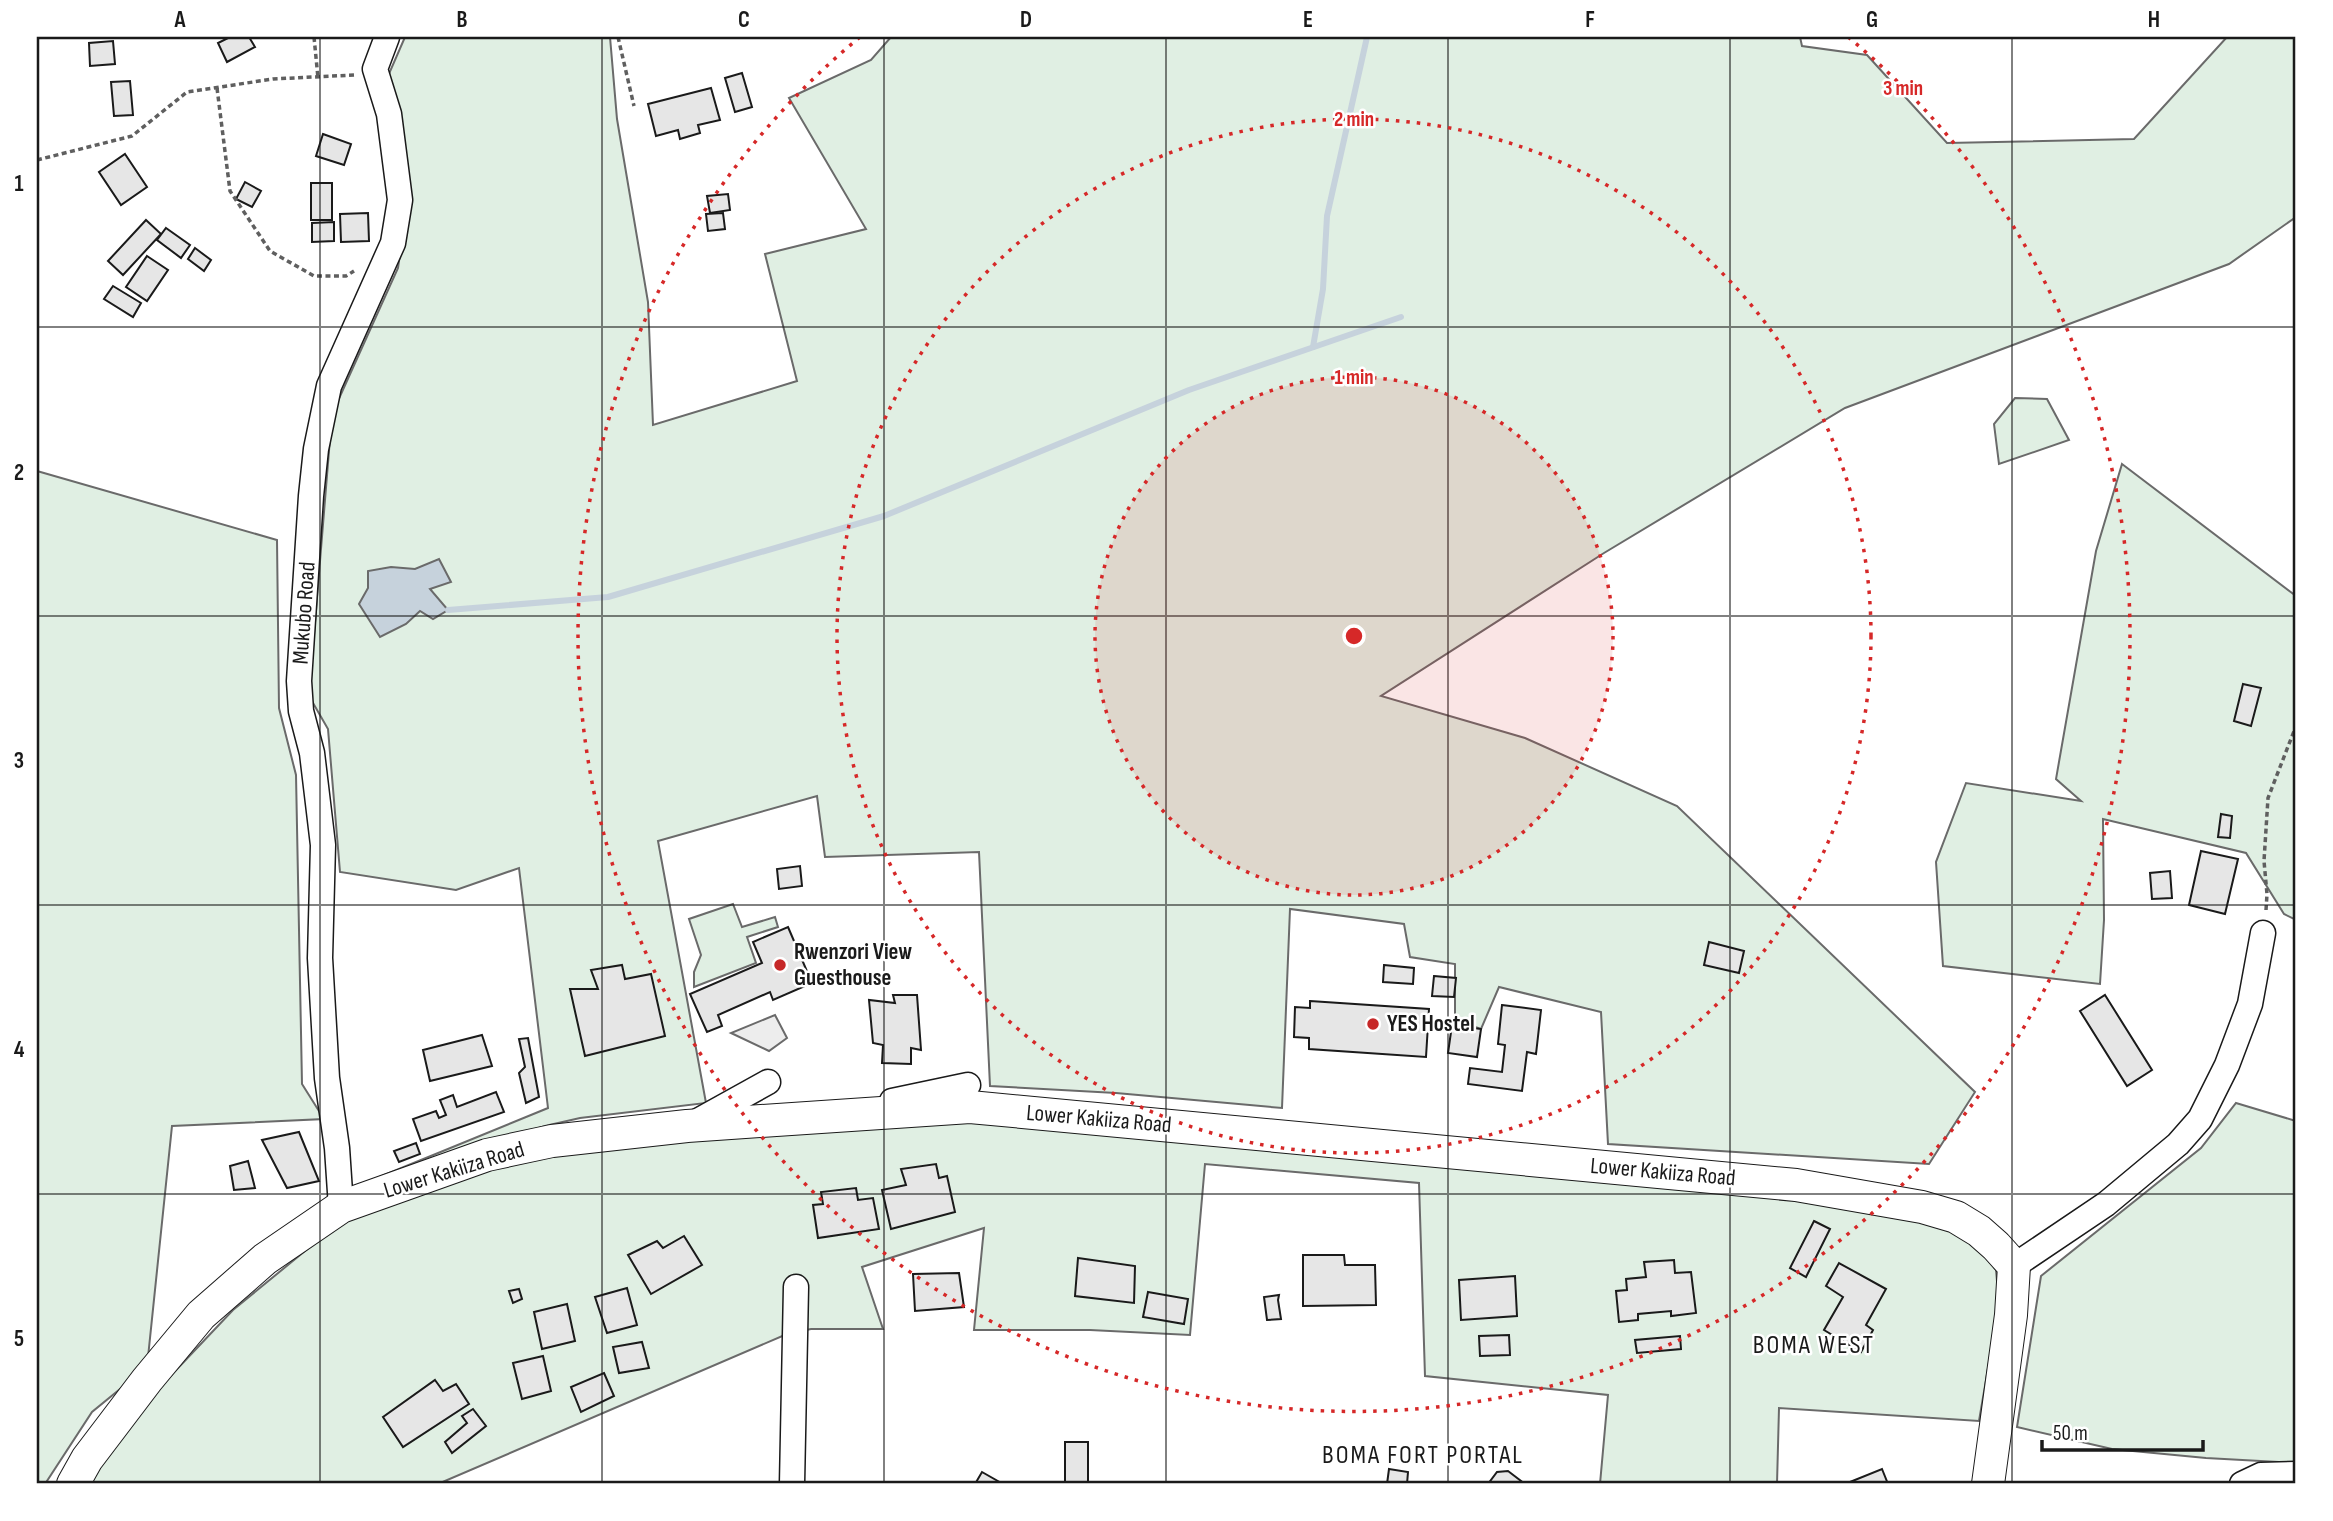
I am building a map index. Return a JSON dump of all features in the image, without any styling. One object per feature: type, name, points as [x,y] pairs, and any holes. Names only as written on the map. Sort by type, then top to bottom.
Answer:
[{"type":"main road","name":"Lower Kakiiza Road","points":[[73,1484],[87,1459],[201,1315],[265,1259],[341,1207],[487,1155],[552,1141],[687,1126],[970,1107],[1796,1185],[1922,1207],[1956,1217],[1979,1231],[2014,1266]]},
{"type":"main road","points":[[1988,1484],[2011,1315],[2014,1266]]},
{"type":"street","points":[[375,69],[387,37]]},
{"type":"street","name":"Mukubo Road","points":[[341,1207],[337,1148],[327,1078],[320,958],[323,845],[312,753],[301,711],[299,681],[311,496],[316,449],[329,386],[393,243],[400,200],[389,114],[375,69]]},
{"type":"street","points":[[2014,1266],[2106,1204],[2178,1143],[2200,1119],[2227,1065],[2250,1004],[2263,933]]},
{"type":"street","points":[[687,1126],[768,1082]]},
{"type":"street","points":[[848,1114],[902,1098],[968,1085]]},
{"type":"street","points":[[792,1484],[796,1287]]},
{"type":"street","points":[[2242,1484],[2261,1475],[2296,1474]]},
{"type":"path","points":[[314,37],[318,78]]},
{"type":"path","points":[[618,37],[634,106]]},
{"type":"path","points":[[37,160],[132,136],[187,92],[273,79],[357,75],[375,69]]},
{"type":"path","points":[[217,88],[230,191],[270,251],[314,276],[346,276],[356,270]]},
{"type":"path","points":[[2263,933],[2267,894],[2263,862],[2267,798],[2296,726]]},
{"type":"green space","points":[[405,37],[610,37],[617,119],[648,302],[653,425],[797,381],[765,254],[866,229],[789,98],[871,60],[891,37],[1800,37],[1802,46],[1867,55],[1947,143],[2134,139],[2227,37],[2296,37],[2296,217],[2229,264],[1845,408],[1604,553],[1381,696],[1525,738],[1677,806],[1975,1092],[1929,1164],[1608,1144],[1601,1012],[1499,987],[1481,1029],[1455,1020],[1455,964],[1410,957],[1404,924],[1290,909],[1282,1108],[1116,1093],[990,1086],[979,852],[825,857],[817,796],[658,841],[706,1103],[580,1118],[545,1126],[372,1180],[548,1108],[519,868],[456,890],[340,872],[328,729],[309,696],[332,414],[398,268],[410,184],[388,76]]},
{"type":"green space","points":[[2015,398],[2047,399],[2069,440],[1999,464],[1994,424]]},
{"type":"green space","points":[[2122,464],[2296,596],[2296,920],[2284,914],[2246,853],[2103,819],[2104,920],[2100,984],[1943,966],[1936,862],[1966,783],[2081,801],[2056,779],[2096,551]]},
{"type":"green space","points":[[37,471],[277,540],[279,708],[296,775],[302,1084],[324,1119],[172,1126],[147,1367],[92,1412],[45,1484],[37,1484]]},
{"type":"green space","points":[[733,904],[742,927],[775,917],[778,927],[747,937],[756,963],[694,987],[694,972],[701,955],[689,919]]},
{"type":"green space","points":[[2236,1103],[2296,1121],[2296,1463],[2112,1449],[2017,1427],[2041,1276],[2201,1148]]},
{"type":"green space","points":[[996,1118],[1791,1191],[1947,1225],[1974,1239],[1996,1270],[1999,1304],[1979,1421],[1779,1408],[1777,1484],[1600,1484],[1608,1395],[1425,1376],[1419,1183],[1205,1164],[1190,1335],[1090,1330],[974,1330],[984,1228],[862,1267],[883,1329],[811,1329],[787,1334],[438,1484],[87,1484],[142,1406],[233,1310],[344,1219],[499,1161],[666,1133]]},
{"type":"shaded area","points":[[439,559],[451,582],[430,589],[448,610],[433,619],[420,611],[406,624],[380,637],[359,604],[368,588],[368,571],[391,567],[415,569]]},
{"type":"shaded area","points":[[775,1015],[787,1038],[769,1051],[731,1033]]},
{"type":"building","points":[[230,37],[249,37],[255,47],[227,62],[218,43]]},
{"type":"building","points":[[113,41],[115,64],[90,66],[89,43]]},
{"type":"building","points":[[742,73],[752,107],[735,112],[725,78]]},
{"type":"building","points":[[130,81],[133,115],[114,116],[111,82]]},
{"type":"building","points":[[711,88],[720,120],[698,125],[700,133],[680,139],[678,130],[656,136],[648,104]]},
{"type":"building","points":[[323,134],[351,144],[344,165],[316,156]]},
{"type":"building","points":[[125,154],[147,187],[121,205],[99,172]]},
{"type":"building","points":[[245,182],[261,191],[252,207],[236,199]]},
{"type":"building","points":[[311,183],[332,183],[332,220],[311,220]]},
{"type":"building","points":[[728,194],[730,210],[710,213],[707,196]]},
{"type":"building","points":[[368,213],[369,241],[341,242],[340,214]]},
{"type":"building","points":[[723,213],[725,229],[708,231],[706,214]]},
{"type":"building","points":[[146,220],[161,234],[123,275],[108,261]]},
{"type":"building","points":[[334,222],[334,241],[312,242],[312,223]]},
{"type":"building","points":[[166,228],[190,245],[181,258],[157,240]]},
{"type":"building","points":[[195,248],[211,260],[204,271],[188,259]]},
{"type":"building","points":[[147,256],[168,270],[147,301],[126,287]]},
{"type":"building","points":[[113,286],[141,303],[133,317],[104,299]]},
{"type":"building","points":[[2243,684],[2261,688],[2251,726],[2234,721]]},
{"type":"building","points":[[2221,814],[2232,816],[2230,838],[2218,837]]},
{"type":"building","points":[[2201,851],[2238,859],[2225,914],[2189,905]]},
{"type":"building","points":[[800,866],[802,886],[779,889],[777,869]]},
{"type":"building","points":[[2170,871],[2172,898],[2152,899],[2150,873]]},
{"type":"building","points":[[788,927],[812,983],[773,1000],[770,992],[718,1015],[722,1026],[707,1032],[690,994],[762,963],[753,942]]},
{"type":"building","points":[[1709,942],[1744,951],[1739,973],[1704,965]]},
{"type":"building","points":[[622,965],[625,979],[651,974],[665,1036],[585,1056],[570,989],[598,989],[591,970]]},
{"type":"building","points":[[1384,965],[1414,968],[1413,984],[1383,982]]},
{"type":"building","points":[[1434,976],[1456,978],[1454,997],[1432,996]]},
{"type":"building","points":[[893,995],[917,995],[921,1050],[911,1048],[911,1064],[882,1063],[883,1045],[873,1043],[869,1000],[895,1003]]},
{"type":"building","points":[[2105,995],[2152,1070],[2127,1086],[2080,1011]]},
{"type":"building","points":[[1310,1001],[1429,1009],[1426,1057],[1309,1049],[1309,1038],[1294,1037],[1295,1007],[1310,1008]]},
{"type":"building","points":[[1502,1005],[1541,1010],[1536,1054],[1527,1052],[1522,1091],[1468,1084],[1470,1068],[1502,1072],[1505,1045],[1498,1044]]},
{"type":"building","points":[[1452,1025],[1481,1029],[1477,1057],[1448,1053]]},
{"type":"building","points":[[482,1035],[492,1066],[430,1081],[423,1050]]},
{"type":"building","points":[[528,1038],[539,1097],[526,1103],[519,1073],[525,1067],[519,1039]]},
{"type":"building","points":[[496,1092],[504,1112],[421,1141],[413,1119],[436,1111],[439,1118],[446,1115],[440,1100],[453,1095],[457,1107]]},
{"type":"building","points":[[299,1132],[319,1181],[287,1188],[262,1140]]},
{"type":"building","points":[[416,1143],[420,1154],[399,1162],[394,1151]]},
{"type":"building","points":[[248,1161],[255,1188],[234,1190],[230,1166]]},
{"type":"building","points":[[936,1164],[939,1178],[947,1176],[955,1212],[891,1229],[882,1190],[906,1185],[901,1169]]},
{"type":"building","points":[[856,1188],[858,1200],[873,1198],[879,1229],[818,1238],[813,1205],[823,1204],[821,1192]]},
{"type":"building","points":[[1814,1221],[1830,1229],[1806,1277],[1790,1268]]},
{"type":"building","points":[[684,1236],[702,1265],[651,1294],[628,1255],[657,1241],[663,1248]]},
{"type":"building","points":[[1303,1255],[1344,1255],[1345,1265],[1375,1265],[1376,1305],[1303,1306]]},
{"type":"building","points":[[1078,1258],[1135,1266],[1134,1303],[1075,1296]]},
{"type":"building","points":[[1674,1260],[1675,1273],[1691,1272],[1696,1313],[1671,1316],[1671,1311],[1638,1314],[1638,1320],[1619,1322],[1616,1291],[1627,1290],[1626,1279],[1646,1277],[1644,1262]]},
{"type":"building","points":[[1839,1263],[1886,1289],[1866,1325],[1873,1330],[1861,1352],[1824,1330],[1843,1297],[1826,1286]]},
{"type":"building","points":[[959,1273],[964,1307],[915,1311],[913,1274]]},
{"type":"building","points":[[1515,1276],[1517,1316],[1461,1320],[1459,1280]]},
{"type":"building","points":[[627,1288],[637,1325],[607,1333],[595,1297]]},
{"type":"building","points":[[519,1289],[522,1299],[513,1303],[509,1291]]},
{"type":"building","points":[[1148,1292],[1188,1299],[1184,1324],[1143,1317]]},
{"type":"building","points":[[1279,1295],[1281,1319],[1267,1320],[1264,1297]]},
{"type":"building","points":[[567,1304],[575,1341],[542,1349],[534,1312]]},
{"type":"building","points":[[1509,1335],[1510,1355],[1480,1356],[1479,1336]]},
{"type":"building","points":[[1680,1336],[1681,1349],[1637,1353],[1635,1340]]},
{"type":"building","points":[[642,1342],[649,1368],[619,1373],[613,1347]]},
{"type":"building","points":[[543,1356],[551,1391],[522,1399],[513,1363]]},
{"type":"building","points":[[604,1373],[614,1396],[581,1412],[571,1387]]},
{"type":"building","points":[[435,1380],[443,1391],[456,1384],[469,1404],[403,1447],[383,1417]]},
{"type":"building","points":[[473,1409],[486,1426],[452,1453],[445,1442],[467,1423],[462,1416]]},
{"type":"building","points":[[1065,1442],[1088,1442],[1088,1484],[1065,1484]]},
{"type":"building","points":[[1389,1469],[1408,1472],[1407,1484],[1387,1484]]},
{"type":"building","points":[[1882,1469],[1888,1484],[1845,1484]]},
{"type":"building","points":[[1508,1471],[1525,1484],[1488,1484],[1497,1472]]},
{"type":"building","points":[[982,1472],[1003,1484],[975,1484]]},
{"type":"waterway","points":[[1313,347],[1323,289],[1327,216],[1367,37]]},
{"type":"waterway","points":[[448,610],[608,597],[884,516],[1189,390],[1401,317]]},
{"type":"place","name":"Rwenzori View Guesthouse","points":[[780,965]]},
{"type":"place","name":"YES Hostel","points":[[1373,1024]]},
{"type":"district","name":"BOMA WEST","points":[[1814,1345]]},
{"type":"district","name":"BOMA FORT PORTAL","points":[[1423,1455]]}]
